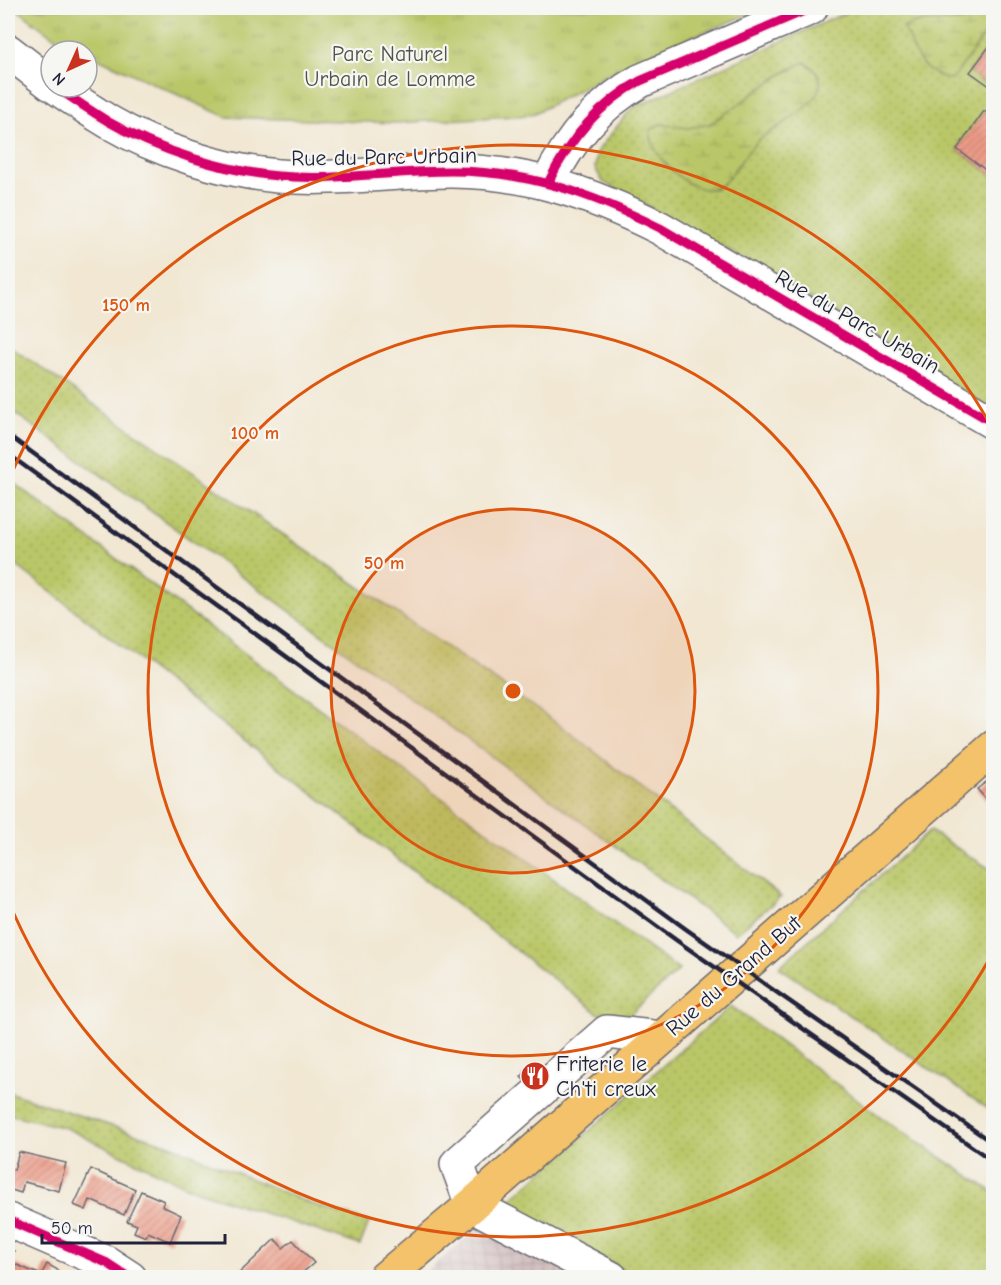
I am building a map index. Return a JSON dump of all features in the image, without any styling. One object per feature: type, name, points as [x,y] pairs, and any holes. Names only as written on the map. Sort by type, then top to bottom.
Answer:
[{"type":"main road","name":"Rue du Grand But","points":[[385,1278],[472,1205],[993,747]]},
{"type":"street","points":[[548,183],[560,158],[581,129],[597,112],[625,89],[811,8]]},
{"type":"street","points":[[8,51],[39,75]]},
{"type":"street","name":"Rue du Parc Urbain","points":[[74,99],[110,123],[138,137],[172,151],[242,170],[277,176],[317,177],[453,171],[483,173],[548,183],[584,193],[660,228],[993,423]]},
{"type":"street","points":[[472,1205],[611,1278]]},
{"type":"street","points":[[8,1220],[107,1263],[130,1278]]},
{"type":"shaded area","points":[[502,1207],[637,1277],[419,1278]]},
{"type":"green space","name":"Parc Naturel Urbain de Lomme","points":[[15,8],[765,8],[639,58],[531,115],[395,123],[226,117],[99,59],[99,39],[58,39]]},
{"type":"green space","points":[[856,8],[993,8],[993,40],[970,72],[993,89],[993,118],[984,112],[957,149],[993,176],[993,410],[764,270],[603,182],[595,168],[598,150],[632,108]]},
{"type":"green space","points":[[982,8],[993,8],[993,23],[952,80],[936,75],[925,67],[917,56],[904,28],[924,22],[966,20],[975,16]]},
{"type":"green space","points":[[804,62],[818,75],[820,87],[817,94],[804,109],[759,140],[720,186],[711,189],[691,184],[671,170],[657,152],[650,130],[660,124],[688,128],[710,124],[782,74]]},
{"type":"green space","points":[[8,345],[564,728],[781,897],[736,933],[8,408]]},
{"type":"green space","points":[[8,479],[679,970],[616,1027],[8,559]]},
{"type":"green space","points":[[930,831],[993,871],[993,1112],[779,967]]},
{"type":"green space","points":[[731,1006],[892,1125],[993,1192],[993,1277],[637,1277],[502,1207]]},
{"type":"green space","points":[[8,1092],[173,1146],[309,1203],[369,1222],[360,1245],[192,1189],[66,1128],[8,1114]]},
{"type":"building","points":[[994,40],[994,89],[970,72]]},
{"type":"building","points":[[984,111],[994,118],[994,176],[957,149]]},
{"type":"building","points":[[994,776],[994,808],[977,789]]},
{"type":"building","name":"Friterie le Ch'ti creux","points":[[536,1061],[550,1075],[534,1090],[521,1077]]},
{"type":"building","points":[[19,1152],[66,1163],[59,1191],[24,1182],[21,1193],[8,1189],[8,1168],[14,1170]]},
{"type":"building","points":[[91,1169],[135,1189],[124,1215],[90,1200],[86,1210],[74,1205]]},
{"type":"building","points":[[141,1191],[164,1201],[162,1206],[181,1215],[170,1242],[148,1232],[146,1237],[134,1232],[137,1225],[127,1221]]},
{"type":"building","points":[[275,1239],[283,1248],[293,1240],[314,1263],[300,1275],[302,1278],[234,1278]]},
{"type":"building","points":[[8,1249],[14,1251],[10,1262],[41,1275],[47,1264],[58,1270],[55,1278],[8,1278]]},
{"type":"railway","points":[[8,435],[686,929],[994,1144]]},
{"type":"railway","points":[[8,454],[676,940],[994,1162]]},
{"type":"cycle path","points":[[548,183],[565,152],[586,125],[610,101],[640,81],[811,8]]},
{"type":"cycle path","points":[[73,99],[109,122],[148,142],[191,158],[235,169],[299,177],[342,177],[429,171],[479,172],[533,180],[584,195],[660,228],[994,423]]},
{"type":"cycle path","points":[[8,1220],[107,1263],[130,1278]]},
{"type":"place","name":"Friterie le Ch'ti creux","points":[[535,1076]]}]
